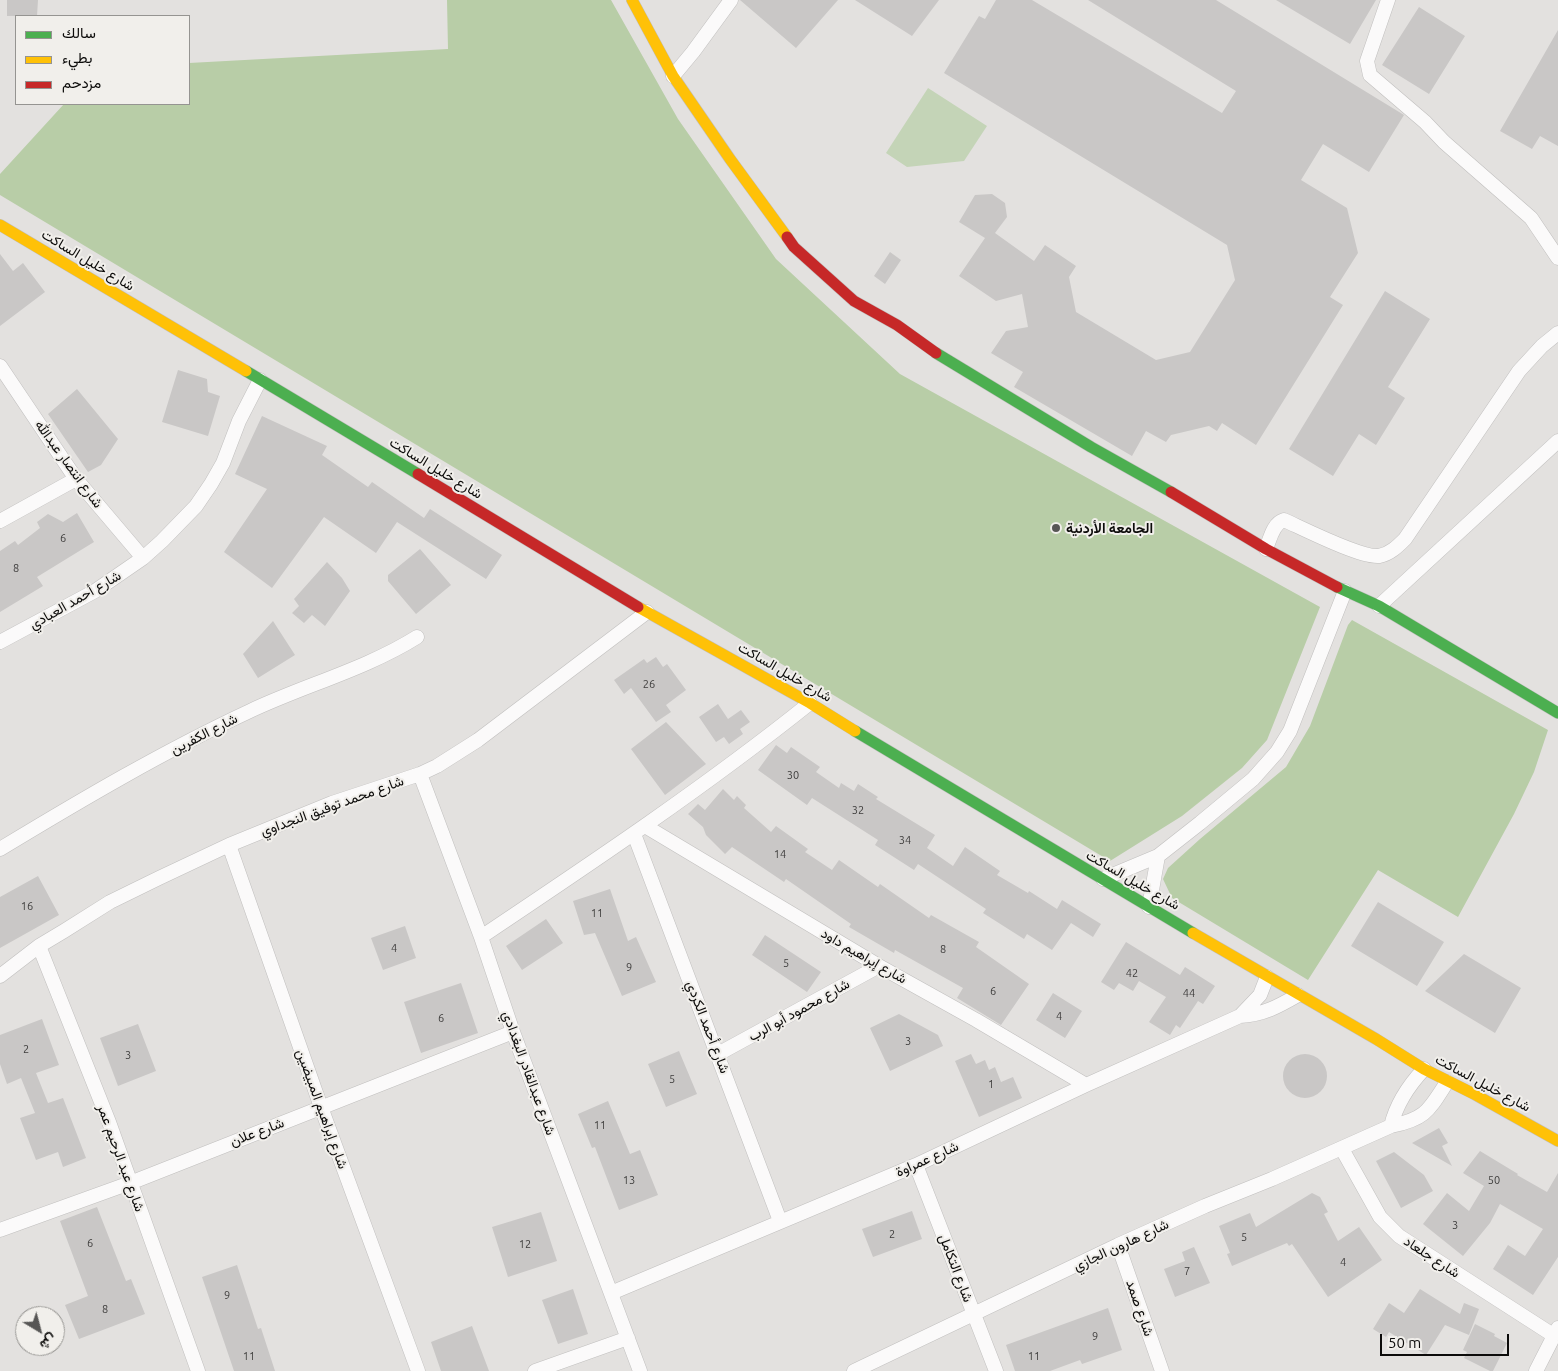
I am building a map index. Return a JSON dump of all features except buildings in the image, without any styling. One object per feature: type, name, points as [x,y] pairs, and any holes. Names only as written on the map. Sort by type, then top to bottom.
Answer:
[{"type":"street","points":[[632,0],[673,76],[794,247],[854,301],[897,325],[928,348],[1036,415],[1266,549],[1345,591],[1379,606],[1558,713]]},
{"type":"street","points":[[673,76],[731,0]]},
{"type":"street","points":[[1388,0],[1367,61],[1370,75],[1522,209],[1543,233],[1558,258]]},
{"type":"street","name":"شارع خليل الساكت","points":[[0,225],[647,612],[810,703],[1268,978],[1424,1069],[1474,1094],[1558,1142]]},
{"type":"street","points":[[1266,549],[1277,524],[1284,520],[1351,549],[1378,556],[1398,547],[1519,371],[1542,346],[1558,333]]},
{"type":"street","name":"شارع انتصار عبدالله","points":[[0,366],[76,479],[143,558]]},
{"type":"street","name":"شارع أحمد العبادي","points":[[0,642],[95,591],[143,558],[162,541],[196,506],[211,484],[223,463],[239,422],[260,380]]},
{"type":"street","points":[[1379,606],[1558,440]]},
{"type":"street","points":[[0,521],[76,479]]},
{"type":"street","points":[[1103,880],[1158,856],[1253,779],[1277,752],[1290,731],[1345,591]]},
{"type":"street","name":"شارع محمد توفيق النجداوي","points":[[0,976],[40,946],[110,902],[229,845],[332,803],[420,774],[444,762],[478,740],[647,612]]},
{"type":"street","name":"شارع الكفرين","points":[[0,849],[183,744],[251,710],[389,654],[417,637]]},
{"type":"street","points":[[481,936],[639,830],[810,703]]},
{"type":"street","name":"شارع عبدالقادر البغدادي","points":[[420,774],[481,936],[513,1032],[640,1371]]},
{"type":"street","name":"شارع إبراهيم داود","points":[[639,830],[976,1020],[1086,1085]]},
{"type":"street","name":"شارع أحمد الكردي","points":[[639,830],[780,1222]]},
{"type":"street","name":"شارع إبراهيم المبيضين","points":[[229,845],[321,1107],[418,1371]]},
{"type":"street","points":[[1149,907],[1158,856]]},
{"type":"street","name":"شارع عبد الرحيم عمر","points":[[40,946],[109,1122],[198,1371]]},
{"type":"street","name":"شارع محمود أبو الرب","points":[[718,1054],[880,966]]},
{"type":"street","name":"شارع عمراوة","points":[[1240,1016],[1260,995],[1268,978]]},
{"type":"street","name":"شارع عمراوة","points":[[611,1293],[916,1164],[1240,1016],[1266,1012],[1298,995]]},
{"type":"street","name":"شارع علان","points":[[0,1230],[130,1183],[513,1032]]},
{"type":"street","points":[[1391,1126],[1394,1111],[1411,1084],[1424,1069]]},
{"type":"street","name":"شارع هارون الجازي","points":[[854,1371],[1118,1245],[1342,1149],[1391,1126],[1408,1123],[1429,1110],[1447,1082]]},
{"type":"street","name":"شارع جلعاد","points":[[1342,1149],[1380,1217],[1399,1236],[1556,1331]]},
{"type":"street","name":"شارع التكامل","points":[[916,1164],[996,1371]]},
{"type":"street","name":"شارع صمد","points":[[1118,1245],[1162,1371]]},
{"type":"street","points":[[1536,1371],[1556,1331]]},
{"type":"street","points":[[534,1371],[628,1338]]},
{"type":"green space","points":[[447,0],[611,0],[678,119],[776,259],[900,374],[1320,607],[1267,740],[1242,768],[1182,816],[1110,861],[0,195],[0,174],[63,105],[190,105],[190,63],[448,49]]},
{"type":"green space","points":[[928,88],[987,126],[964,161],[907,167],[886,153]]},
{"type":"green space","points":[[1352,620],[1548,730],[1534,772],[1514,814],[1458,917],[1378,870],[1308,980],[1172,898],[1163,879],[1168,868],[1286,767],[1310,726],[1348,625]]},
{"type":"traffic: fast","points":[[936,353],[1091,447],[1171,492]]},
{"type":"traffic: fast","points":[[246,371],[418,474]]},
{"type":"traffic: fast","points":[[1337,587],[1379,606],[1558,713]]},
{"type":"traffic: fast","points":[[855,731],[1193,933]]},
{"type":"traffic: slow","points":[[632,0],[673,76],[787,237]]},
{"type":"traffic: slow","points":[[0,225],[246,371]]},
{"type":"traffic: slow","points":[[638,607],[810,703],[855,731]]},
{"type":"traffic: slow","points":[[1193,933],[1424,1069],[1474,1094],[1558,1141]]},
{"type":"traffic: jam","points":[[787,237],[794,247],[854,301],[897,325],[936,353]]},
{"type":"traffic: jam","points":[[418,474],[638,607]]},
{"type":"traffic: jam","points":[[1171,492],[1266,549],[1337,587]]},
{"type":"place","name":"الجامعة الأردنية","points":[[1056,528]]}]
